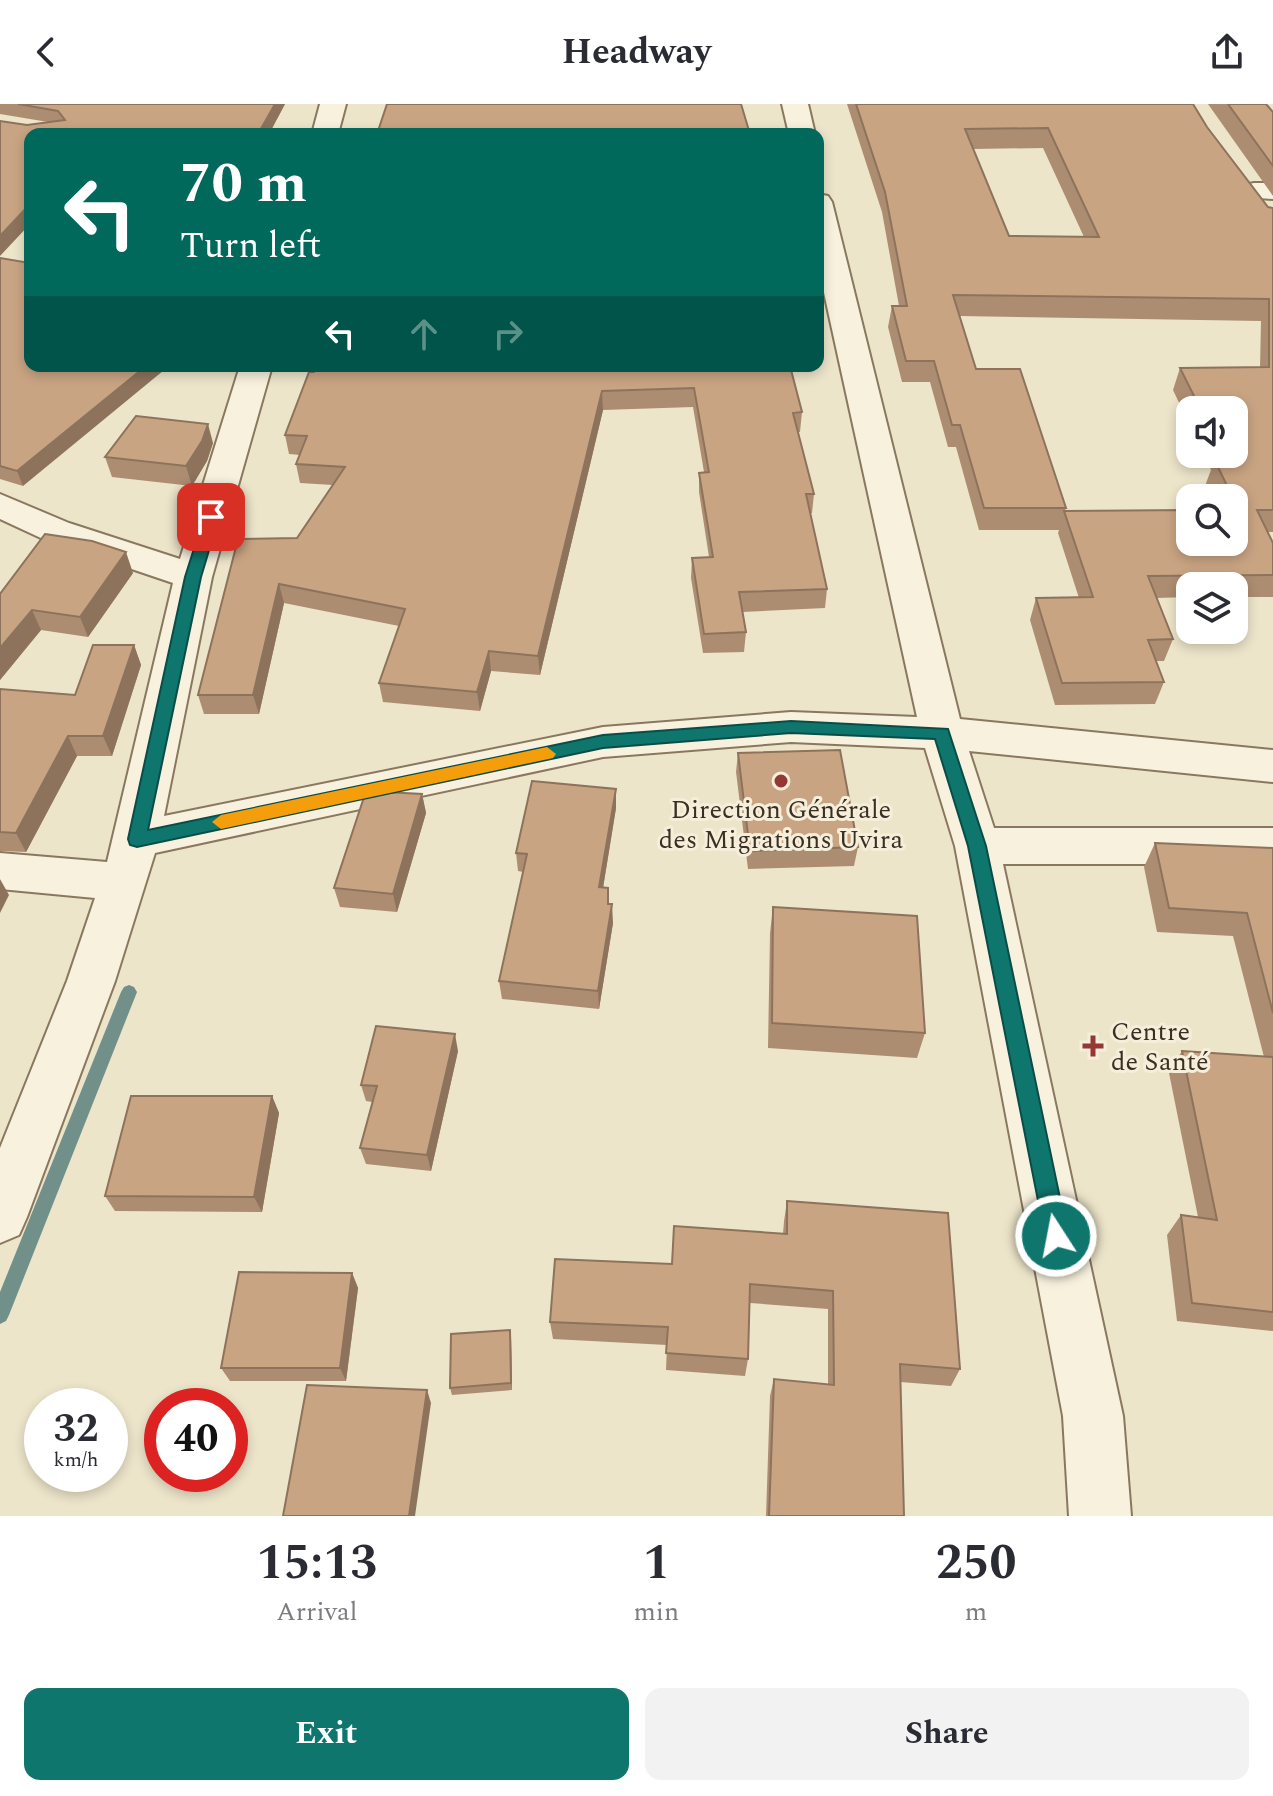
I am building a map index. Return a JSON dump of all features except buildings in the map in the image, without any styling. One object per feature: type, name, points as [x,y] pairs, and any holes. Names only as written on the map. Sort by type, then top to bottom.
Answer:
[{"type":"street","points":[[327,128],[333,104]]},
{"type":"street","points":[[795,104],[801,128]]},
{"type":"street","points":[[1255,184],[1273,220]]},
{"type":"street","points":[[824,228],[942,733],[977,846],[1093,1416],[1100,1516]]},
{"type":"street","points":[[0,1217],[91,981],[137,839],[193,577],[254,372]]},
{"type":"street","points":[[0,505],[56,531],[193,577]]},
{"type":"street","points":[[137,839],[603,742],[791,727],[942,733],[1273,766]]},
{"type":"street","points":[[977,846],[1273,846]]},
{"type":"street","points":[[0,871],[123,882]]},
{"type":"waterway","points":[[0,1315],[129,992]]},
{"type":"slow traffic","points":[[221,822],[547,754]]},
{"type":"place","name":"Direction Générale des Migrations Uvira","points":[[781,781]]},
{"type":"place","name":"Centre de Santé","points":[[1093,1046]]},
{"type":"route","points":[[211,517],[193,577],[137,839],[603,742],[791,727],[942,733],[977,846],[1056,1236]]}]
